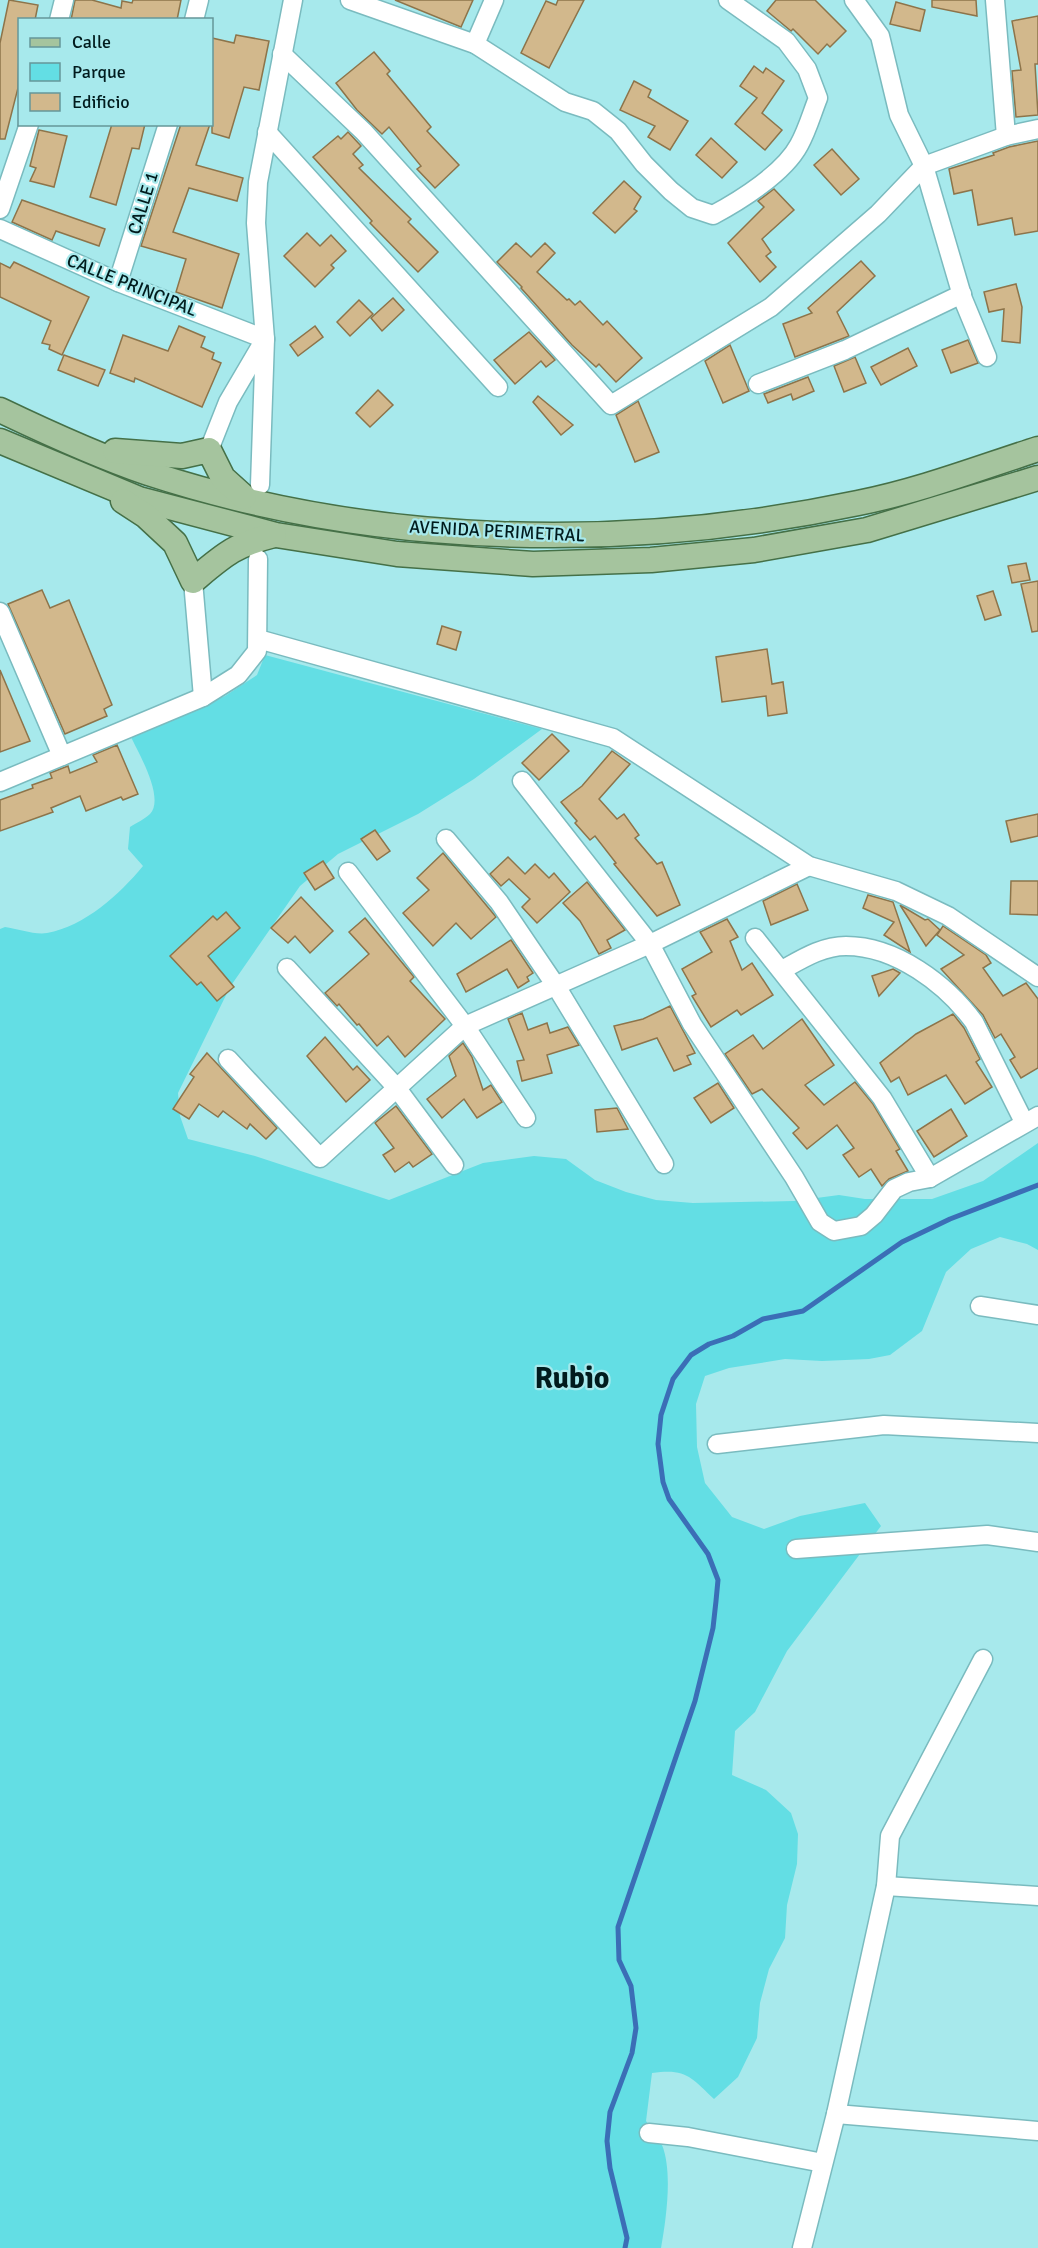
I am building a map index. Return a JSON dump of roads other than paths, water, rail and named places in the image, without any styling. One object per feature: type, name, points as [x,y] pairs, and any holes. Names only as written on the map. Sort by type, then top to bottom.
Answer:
[{"type":"main road","name":"AVENIDA PERIMETRAL","points":[[0,410],[148,473],[253,492],[281,508],[401,527],[534,536],[649,532],[750,522],[860,503],[1038,449]]},
{"type":"main road","name":"AVENIDA PERIMETRAL","points":[[0,441],[139,499],[276,535],[397,554],[533,564],[651,560],[754,550],[867,530],[1038,478]]},
{"type":"main road","points":[[83,446],[146,455],[183,456],[209,450],[223,478],[253,492]]},
{"type":"main road","points":[[91,480],[146,516],[175,543],[193,581],[230,550],[245,542],[276,535]]},
{"type":"street","points":[[60,18],[64,0]]},
{"type":"street","points":[[194,18],[199,0]]},
{"type":"street","points":[[253,492],[265,339],[256,223],[258,182],[293,0]]},
{"type":"street","points":[[350,0],[475,44],[565,102],[593,111],[618,131],[671,191],[692,208],[713,215],[753,191],[798,147],[818,98],[807,69],[786,41],[728,0]]},
{"type":"street","points":[[475,44],[494,0]]},
{"type":"street","points":[[854,0],[880,36],[900,115],[924,166],[962,294],[987,357]]},
{"type":"street","points":[[995,0],[1006,136]]},
{"type":"street","points":[[282,54],[364,132],[611,405],[771,307],[878,214],[924,166],[1006,136],[1038,129]]},
{"type":"street","points":[[0,209],[28,126]]},
{"type":"street","name":"CALLE 1","points":[[118,282],[167,126]]},
{"type":"street","points":[[267,132],[498,387]]},
{"type":"street","name":"CALLE PRINCIPAL","points":[[0,229],[118,282],[265,339]]},
{"type":"street","points":[[758,384],[845,351],[962,294]]},
{"type":"street","points":[[209,450],[228,402],[265,339]]},
{"type":"street","points":[[0,782],[203,697],[238,675],[257,651],[258,559]]},
{"type":"street","points":[[193,581],[203,697]]},
{"type":"street","points":[[0,612],[62,756]]},
{"type":"street","points":[[258,639],[613,738],[809,866],[896,891],[948,916],[1038,977]]},
{"type":"street","points":[[522,781],[650,944],[692,1024],[794,1178],[820,1222],[834,1231],[861,1226],[874,1215],[894,1189],[909,1182],[930,1178],[1031,1119],[974,1022],[963,1008],[935,982],[915,969],[877,952],[846,946],[816,952],[782,970]]},
{"type":"street","points":[[446,839],[499,902],[556,986],[664,1164]]},
{"type":"street","points":[[228,1059],[320,1158],[465,1026],[650,944],[809,866]]},
{"type":"street","points":[[348,872],[465,1026],[526,1118]]},
{"type":"street","points":[[755,938],[882,1098],[930,1178]]},
{"type":"street","points":[[287,968],[396,1087],[454,1165]]},
{"type":"street","points":[[980,1306],[1038,1315]]},
{"type":"street","points":[[717,1444],[884,1425],[1038,1433]]},
{"type":"street","points":[[796,1549],[967,1535],[987,1535],[1038,1542]]},
{"type":"street","points":[[802,2248],[836,2114],[886,1886],[890,1836],[983,1659]]},
{"type":"street","points":[[886,1886],[1038,1896]]},
{"type":"street","points":[[836,2114],[1038,2131]]},
{"type":"street","points":[[649,2133],[688,2137],[823,2163]]},
{"type":"waterway","points":[[625,2248],[627,2238],[610,2168],[607,2141],[610,2112],[632,2053],[636,2028],[631,1986],[619,1960],[618,1927],[695,1701],[713,1628],[718,1580],[708,1554],[669,1499],[663,1482],[658,1444],[661,1415],[673,1379],[691,1355],[709,1344],[733,1336],[763,1319],[803,1311],[902,1242],[950,1219],[1038,1185]]},
{"type":"district","name":"Rubio","points":[[572,1378]]}]
